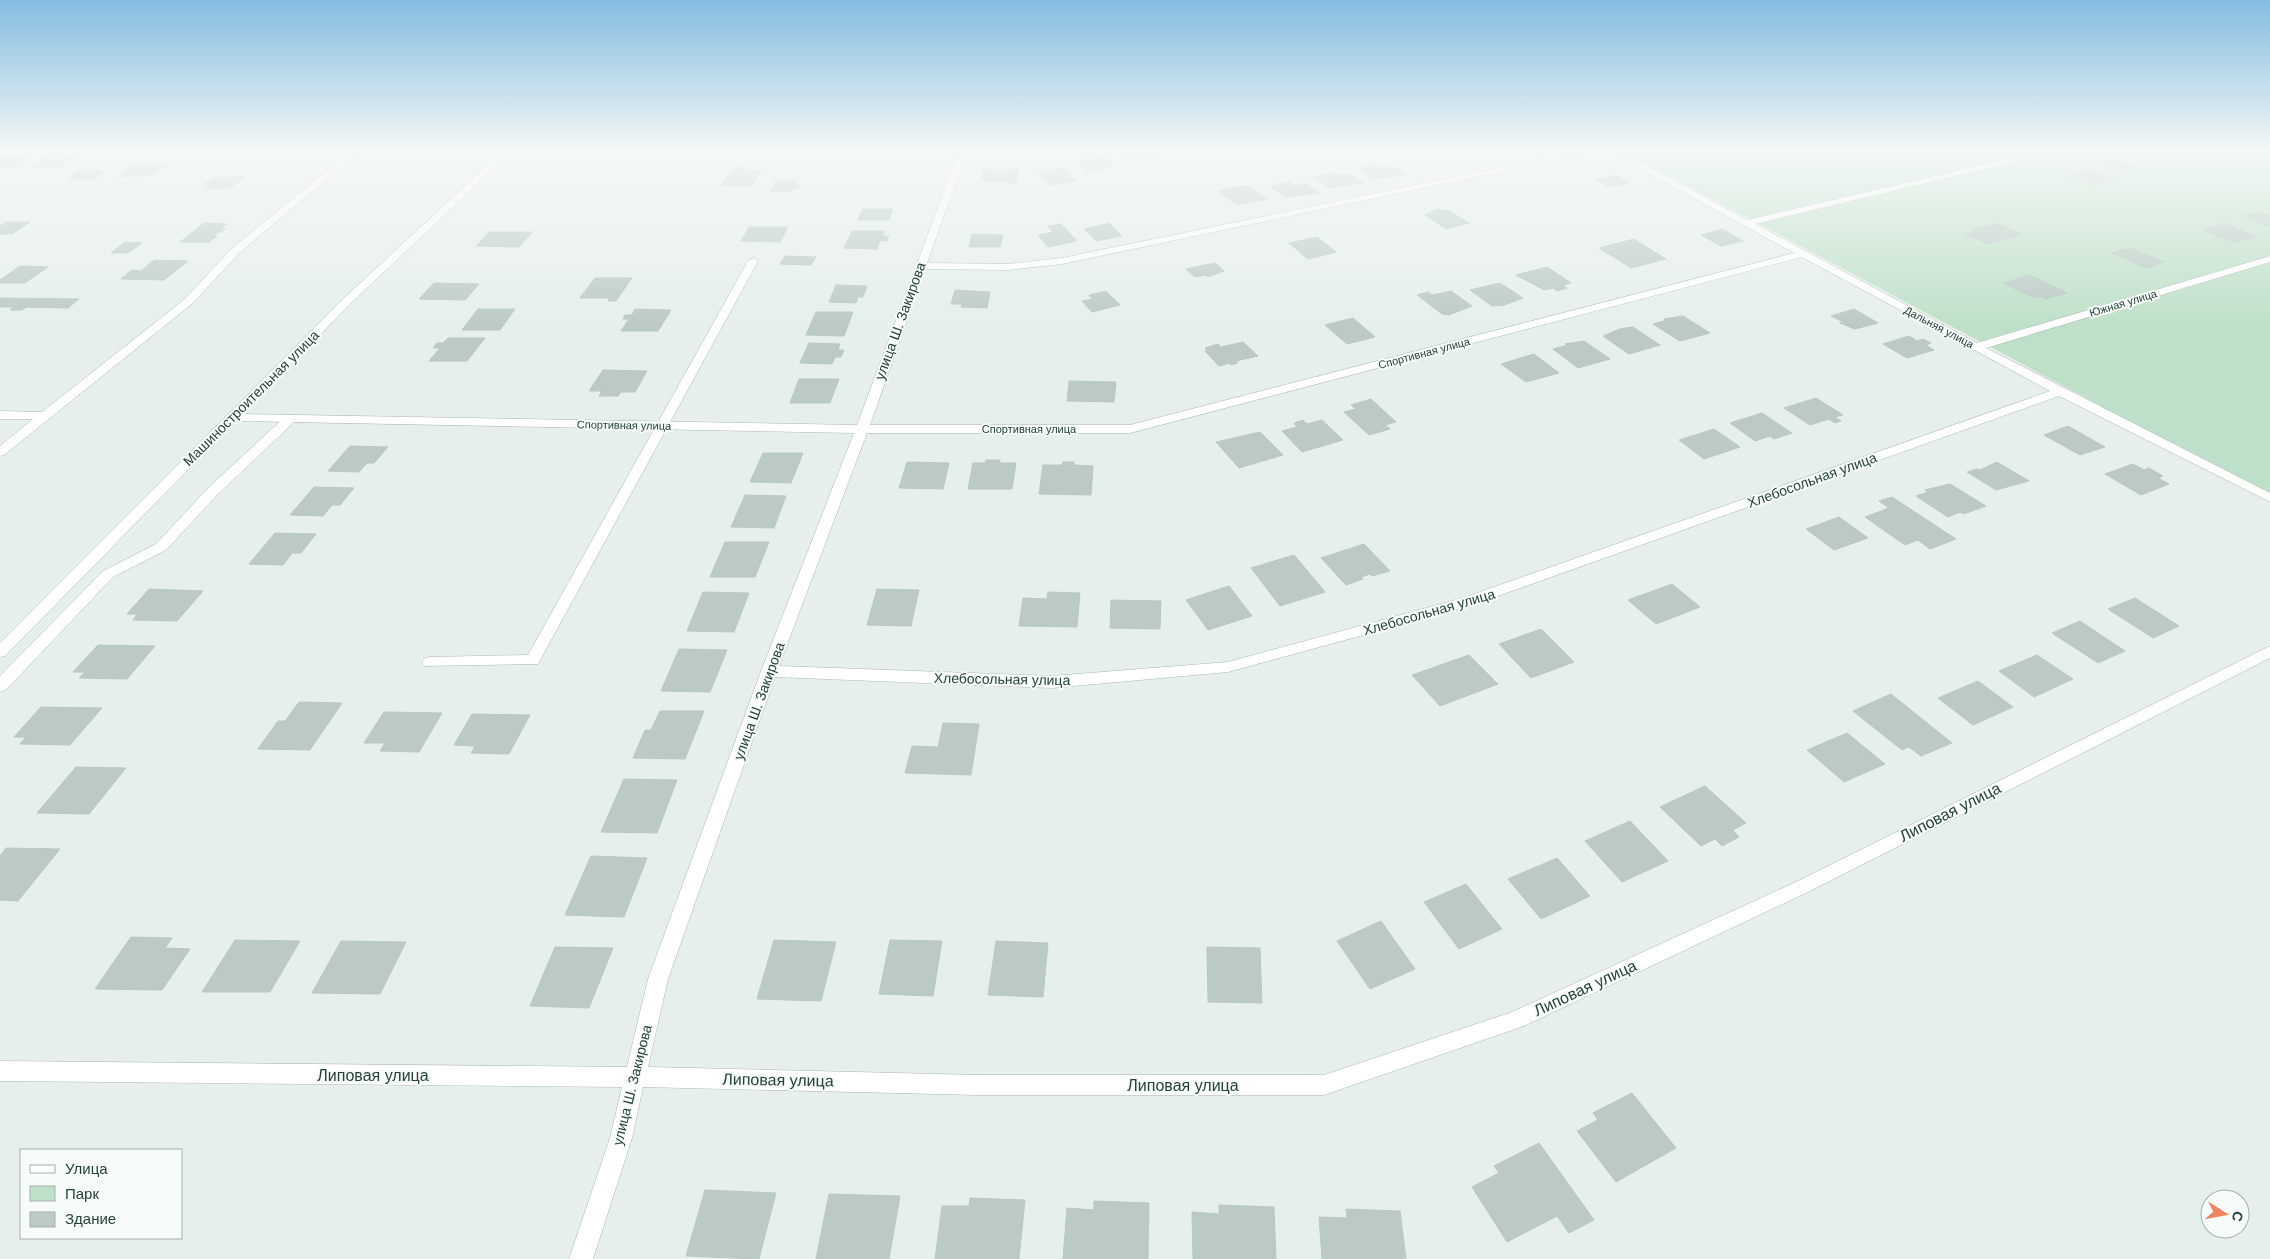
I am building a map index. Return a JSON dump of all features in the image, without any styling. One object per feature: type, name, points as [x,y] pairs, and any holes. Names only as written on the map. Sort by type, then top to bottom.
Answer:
[{"type":"street","points":[[0,452],[190,301],[235,251],[285,210]]},
{"type":"street","name":"Машиностроительная улица","points":[[0,652],[347,301],[445,210]]},
{"type":"street","name":"улица Ш. Закирова","points":[[581,1259],[621,1138],[658,979],[769,671],[862,429],[941,210]]},
{"type":"street","points":[[920,266],[1008,267],[1062,261],[1310,210]]},
{"type":"street","name":"Дальняя улица","points":[[1720,210],[2060,392],[2270,498]]},
{"type":"street","points":[[1746,224],[1806,210]]},
{"type":"street","name":"Спортивная улица","points":[[232,417],[862,429],[1130,429],[1803,254]]},
{"type":"street","name":"Южная улица","points":[[1976,347],[2270,259]]},
{"type":"street","points":[[430,662],[533,660],[753,261]]},
{"type":"street","name":"Хлебосольная улица","points":[[769,671],[1052,682],[1228,668],[1468,602],[2060,392]]},
{"type":"street","points":[[0,415],[45,416]]},
{"type":"street","points":[[0,686],[108,574],[160,547],[213,491],[290,419]]},
{"type":"street","name":"Липовая улица","points":[[0,1071],[635,1076],[979,1086],[1324,1085],[1517,1020],[1802,887],[2270,651]]},
{"type":"green space","points":[[1732,210],[2270,210],[2270,496]]},
{"type":"building","points":[[863,210],[893,210],[889,220],[858,220]]},
{"type":"building","points":[[1436,210],[1448,210],[1469,223],[1446,229],[1425,215]]},
{"type":"building","points":[[2259,212],[2270,216],[2270,227],[2243,216]]},
{"type":"building","points":[[7,222],[30,222],[12,234],[0,234],[0,226]]},
{"type":"building","points":[[204,223],[227,224],[220,229],[225,229],[212,236],[217,236],[209,242],[180,242]]},
{"type":"building","points":[[1109,223],[1122,236],[1096,241],[1084,229]]},
{"type":"building","points":[[1061,224],[1077,241],[1048,247],[1038,235],[1053,232],[1048,226]]},
{"type":"building","points":[[1999,224],[2021,234],[1988,244],[1965,234],[1976,231],[1972,229]]},
{"type":"building","points":[[2225,224],[2257,237],[2248,239],[2238,238],[2244,240],[2235,243],[2203,230]]},
{"type":"building","points":[[749,227],[788,227],[780,242],[741,241]]},
{"type":"building","points":[[1722,229],[1743,241],[1721,246],[1701,235]]},
{"type":"building","points":[[852,231],[884,231],[882,236],[889,236],[887,241],[880,241],[877,249],[844,248]]},
{"type":"building","points":[[489,232],[532,232],[519,247],[476,246]]},
{"type":"building","points":[[972,234],[1003,235],[1000,247],[969,247]]},
{"type":"building","points":[[1317,237],[1336,252],[1308,259],[1289,243]]},
{"type":"building","points":[[1634,239],[1666,259],[1631,268],[1599,248]]},
{"type":"building","points":[[125,242],[142,243],[128,253],[111,253]]},
{"type":"building","points":[[2130,248],[2164,262],[2146,268],[2112,253]]},
{"type":"building","points":[[785,256],[816,257],[811,265],[780,264]]},
{"type":"building","points":[[154,260],[188,261],[164,280],[121,279],[132,270],[141,271]]},
{"type":"building","points":[[1215,263],[1224,271],[1208,277],[1206,275],[1195,277],[1186,269]]},
{"type":"building","points":[[20,266],[48,267],[25,283],[0,283],[0,280]]},
{"type":"building","points":[[1547,267],[1571,283],[1563,285],[1567,288],[1557,291],[1553,288],[1544,290],[1516,275]]},
{"type":"building","points":[[2030,275],[2067,293],[2046,299],[2040,296],[2034,298],[2003,283]]},
{"type":"building","points":[[595,278],[632,278],[616,301],[608,301],[610,298],[580,298]]},
{"type":"building","points":[[434,283],[479,284],[465,300],[419,299]]},
{"type":"building","points":[[1500,283],[1523,298],[1504,305],[1492,306],[1470,290]]},
{"type":"building","points":[[836,285],[867,286],[863,297],[858,297],[856,303],[829,302]]},
{"type":"building","points":[[955,290],[990,292],[987,308],[961,307],[962,304],[951,304]]},
{"type":"building","points":[[1106,291],[1120,305],[1092,312],[1082,301],[1092,299],[1089,295]]},
{"type":"building","points":[[1451,291],[1472,306],[1449,315],[1442,314],[1417,295],[1428,292],[1432,295]]},
{"type":"building","points":[[0,298],[79,299],[68,308],[26,307],[22,310],[10,310],[14,307],[0,307]]},
{"type":"building","points":[[478,309],[515,309],[500,330],[462,330]]},
{"type":"building","points":[[635,309],[671,310],[658,331],[621,331],[629,319],[623,319],[625,315],[632,315]]},
{"type":"building","points":[[1854,309],[1878,323],[1855,329],[1840,323],[1843,322],[1831,316]]},
{"type":"building","points":[[816,312],[853,312],[844,336],[806,335]]},
{"type":"building","points":[[1683,316],[1710,333],[1680,341],[1653,324],[1667,320],[1664,319]]},
{"type":"building","points":[[1353,318],[1375,337],[1347,344],[1325,325]]},
{"type":"building","points":[[1633,327],[1660,345],[1629,354],[1603,336],[1620,329]]},
{"type":"building","points":[[1909,336],[1917,341],[1923,339],[1931,343],[1926,345],[1934,350],[1907,358],[1883,344]]},
{"type":"building","points":[[448,338],[485,338],[467,361],[429,361],[440,348],[433,348],[437,343],[443,343]]},
{"type":"building","points":[[1584,341],[1610,359],[1578,368],[1553,349],[1568,345],[1565,344]]},
{"type":"building","points":[[1243,342],[1258,356],[1236,361],[1238,363],[1231,365],[1229,363],[1219,366],[1205,351],[1207,351],[1205,348],[1218,344],[1221,347]]},
{"type":"building","points":[[809,343],[840,344],[838,350],[844,350],[841,357],[835,357],[832,364],[800,363]]},
{"type":"building","points":[[1534,354],[1559,373],[1526,382],[1501,364]]},
{"type":"building","points":[[603,370],[647,371],[635,392],[621,392],[618,396],[599,396],[602,391],[589,391]]},
{"type":"building","points":[[799,379],[839,379],[830,403],[790,403]]},
{"type":"building","points":[[1069,381],[1116,382],[1114,402],[1067,401]]},
{"type":"building","points":[[1816,398],[1843,415],[1835,417],[1841,421],[1835,423],[1829,419],[1810,425],[1784,408]]},
{"type":"building","points":[[1371,399],[1396,422],[1385,425],[1390,429],[1369,435],[1344,412],[1356,409],[1351,405]]},
{"type":"building","points":[[1762,413],[1792,433],[1774,439],[1770,436],[1755,441],[1730,423]]},
{"type":"building","points":[[1303,420],[1307,424],[1322,420],[1343,440],[1302,452],[1282,431],[1297,427],[1294,423]]},
{"type":"building","points":[[2068,426],[2105,447],[2080,455],[2044,435]]},
{"type":"building","points":[[1714,429],[1740,447],[1704,459],[1679,440]]},
{"type":"building","points":[[1260,432],[1283,455],[1239,468],[1216,442]]},
{"type":"building","points":[[350,446],[388,447],[374,463],[367,463],[359,472],[328,471]]},
{"type":"building","points":[[763,453],[803,453],[791,483],[750,482]]},
{"type":"building","points":[[986,460],[1000,460],[1000,463],[1016,463],[1012,489],[968,489],[973,463],[985,463]]},
{"type":"building","points":[[907,462],[949,463],[943,489],[899,488]]},
{"type":"building","points":[[1063,462],[1074,462],[1074,465],[1093,466],[1091,495],[1039,494],[1043,465],[1062,465]]},
{"type":"building","points":[[1997,462],[2029,481],[1996,490],[1967,472],[1980,470]]},
{"type":"building","points":[[2133,464],[2144,470],[2149,468],[2163,476],[2158,478],[2169,484],[2141,495],[2105,474]]},
{"type":"building","points":[[1950,484],[1986,506],[1964,514],[1960,512],[1948,517],[1916,496],[1928,492],[1925,490]]},
{"type":"building","points":[[314,487],[354,488],[340,505],[332,505],[323,516],[290,515]]},
{"type":"building","points":[[745,495],[786,496],[774,528],[731,527]]},
{"type":"building","points":[[1892,497],[1956,539],[1930,549],[1918,540],[1905,545],[1865,517],[1889,508],[1879,501]]},
{"type":"building","points":[[1839,517],[1868,538],[1834,550],[1806,529]]},
{"type":"building","points":[[275,533],[316,534],[301,553],[292,553],[283,565],[249,564]]},
{"type":"building","points":[[725,542],[769,542],[755,577],[710,577]]},
{"type":"building","points":[[1364,544],[1390,571],[1372,576],[1370,574],[1361,577],[1363,579],[1346,585],[1321,558]]},
{"type":"building","points":[[1294,555],[1325,592],[1280,606],[1251,568]]},
{"type":"building","points":[[1672,584],[1700,607],[1656,624],[1628,600]]},
{"type":"building","points":[[1229,586],[1252,616],[1208,630],[1186,600]]},
{"type":"building","points":[[149,589],[203,591],[177,621],[133,620],[137,614],[127,614]]},
{"type":"building","points":[[877,589],[919,590],[911,626],[867,625]]},
{"type":"building","points":[[703,592],[749,593],[734,632],[687,631]]},
{"type":"building","points":[[1048,592],[1080,593],[1077,627],[1019,626],[1023,598],[1047,599]]},
{"type":"building","points":[[2135,598],[2179,626],[2153,638],[2108,609]]},
{"type":"building","points":[[1111,600],[1161,601],[1160,629],[1110,628]]},
{"type":"building","points":[[2080,621],[2125,651],[2098,663],[2052,633]]},
{"type":"building","points":[[1541,629],[1574,662],[1531,678],[1499,644]]},
{"type":"building","points":[[98,645],[155,646],[127,679],[79,678],[85,672],[73,672]]},
{"type":"building","points":[[679,649],[727,650],[710,692],[661,691]]},
{"type":"building","points":[[1469,655],[1498,684],[1440,706],[1412,675]]},
{"type":"building","points":[[2037,655],[2073,679],[2034,697],[1999,671]]},
{"type":"building","points":[[1978,681],[2013,707],[1973,725],[1938,698]]},
{"type":"building","points":[[1891,694],[1952,743],[1921,756],[1909,747],[1902,750],[1853,711]]},
{"type":"building","points":[[299,702],[342,703],[310,750],[258,749],[278,721],[285,721]]},
{"type":"building","points":[[41,707],[102,708],[70,745],[20,744],[26,737],[14,737]]},
{"type":"building","points":[[660,711],[704,711],[685,759],[633,758],[645,730],[651,730]]},
{"type":"building","points":[[384,712],[442,713],[419,752],[380,751],[385,743],[364,743]]},
{"type":"building","points":[[472,714],[530,715],[509,754],[471,753],[475,746],[454,745]]},
{"type":"building","points":[[943,723],[979,724],[971,775],[905,773],[912,746],[938,747]]},
{"type":"building","points":[[1847,733],[1885,764],[1844,782],[1807,750]]},
{"type":"building","points":[[76,767],[126,768],[89,814],[37,813]]},
{"type":"building","points":[[624,779],[677,780],[657,833],[601,832]]},
{"type":"building","points":[[1705,786],[1746,823],[1733,830],[1739,837],[1722,846],[1715,839],[1701,846],[1660,807]]},
{"type":"building","points":[[1630,821],[1668,861],[1622,882],[1585,841]]},
{"type":"building","points":[[6,848],[60,849],[18,901],[0,900],[0,856]]},
{"type":"building","points":[[591,856],[647,858],[624,917],[565,915]]},
{"type":"building","points":[[1557,858],[1590,896],[1541,919],[1508,879]]},
{"type":"building","points":[[1466,884],[1502,929],[1459,949],[1424,902]]},
{"type":"building","points":[[1381,921],[1415,969],[1370,989],[1337,941]]},
{"type":"building","points":[[131,937],[172,938],[165,948],[190,949],[162,990],[95,989]]},
{"type":"building","points":[[235,940],[300,941],[270,992],[202,992]]},
{"type":"building","points":[[774,940],[836,942],[821,1001],[757,999]]},
{"type":"building","points":[[890,940],[942,941],[933,996],[879,994]]},
{"type":"building","points":[[341,941],[406,942],[380,994],[312,993]]},
{"type":"building","points":[[996,941],[1048,943],[1043,997],[988,995]]},
{"type":"building","points":[[555,947],[613,948],[589,1008],[530,1006]]},
{"type":"building","points":[[1207,947],[1260,948],[1262,1003],[1208,1002]]},
{"type":"building","points":[[1632,1093],[1676,1148],[1616,1182],[1577,1131],[1598,1120],[1593,1113]]},
{"type":"building","points":[[1539,1143],[1594,1220],[1569,1233],[1557,1216],[1507,1242],[1472,1187],[1499,1173],[1494,1166]]},
{"type":"building","points":[[705,1190],[776,1193],[759,1259],[686,1256]]},
{"type":"building","points":[[829,1194],[900,1196],[889,1259],[816,1259]]},
{"type":"building","points":[[970,1198],[1025,1200],[1019,1259],[935,1259],[942,1206],[969,1206]]},
{"type":"building","points":[[1094,1201],[1149,1203],[1148,1259],[1063,1259],[1067,1208],[1094,1210]]},
{"type":"building","points":[[1219,1205],[1274,1207],[1276,1259],[1193,1259],[1192,1212],[1219,1214]]},
{"type":"building","points":[[1346,1209],[1400,1211],[1406,1259],[1322,1259],[1319,1217],[1347,1218]]}]
